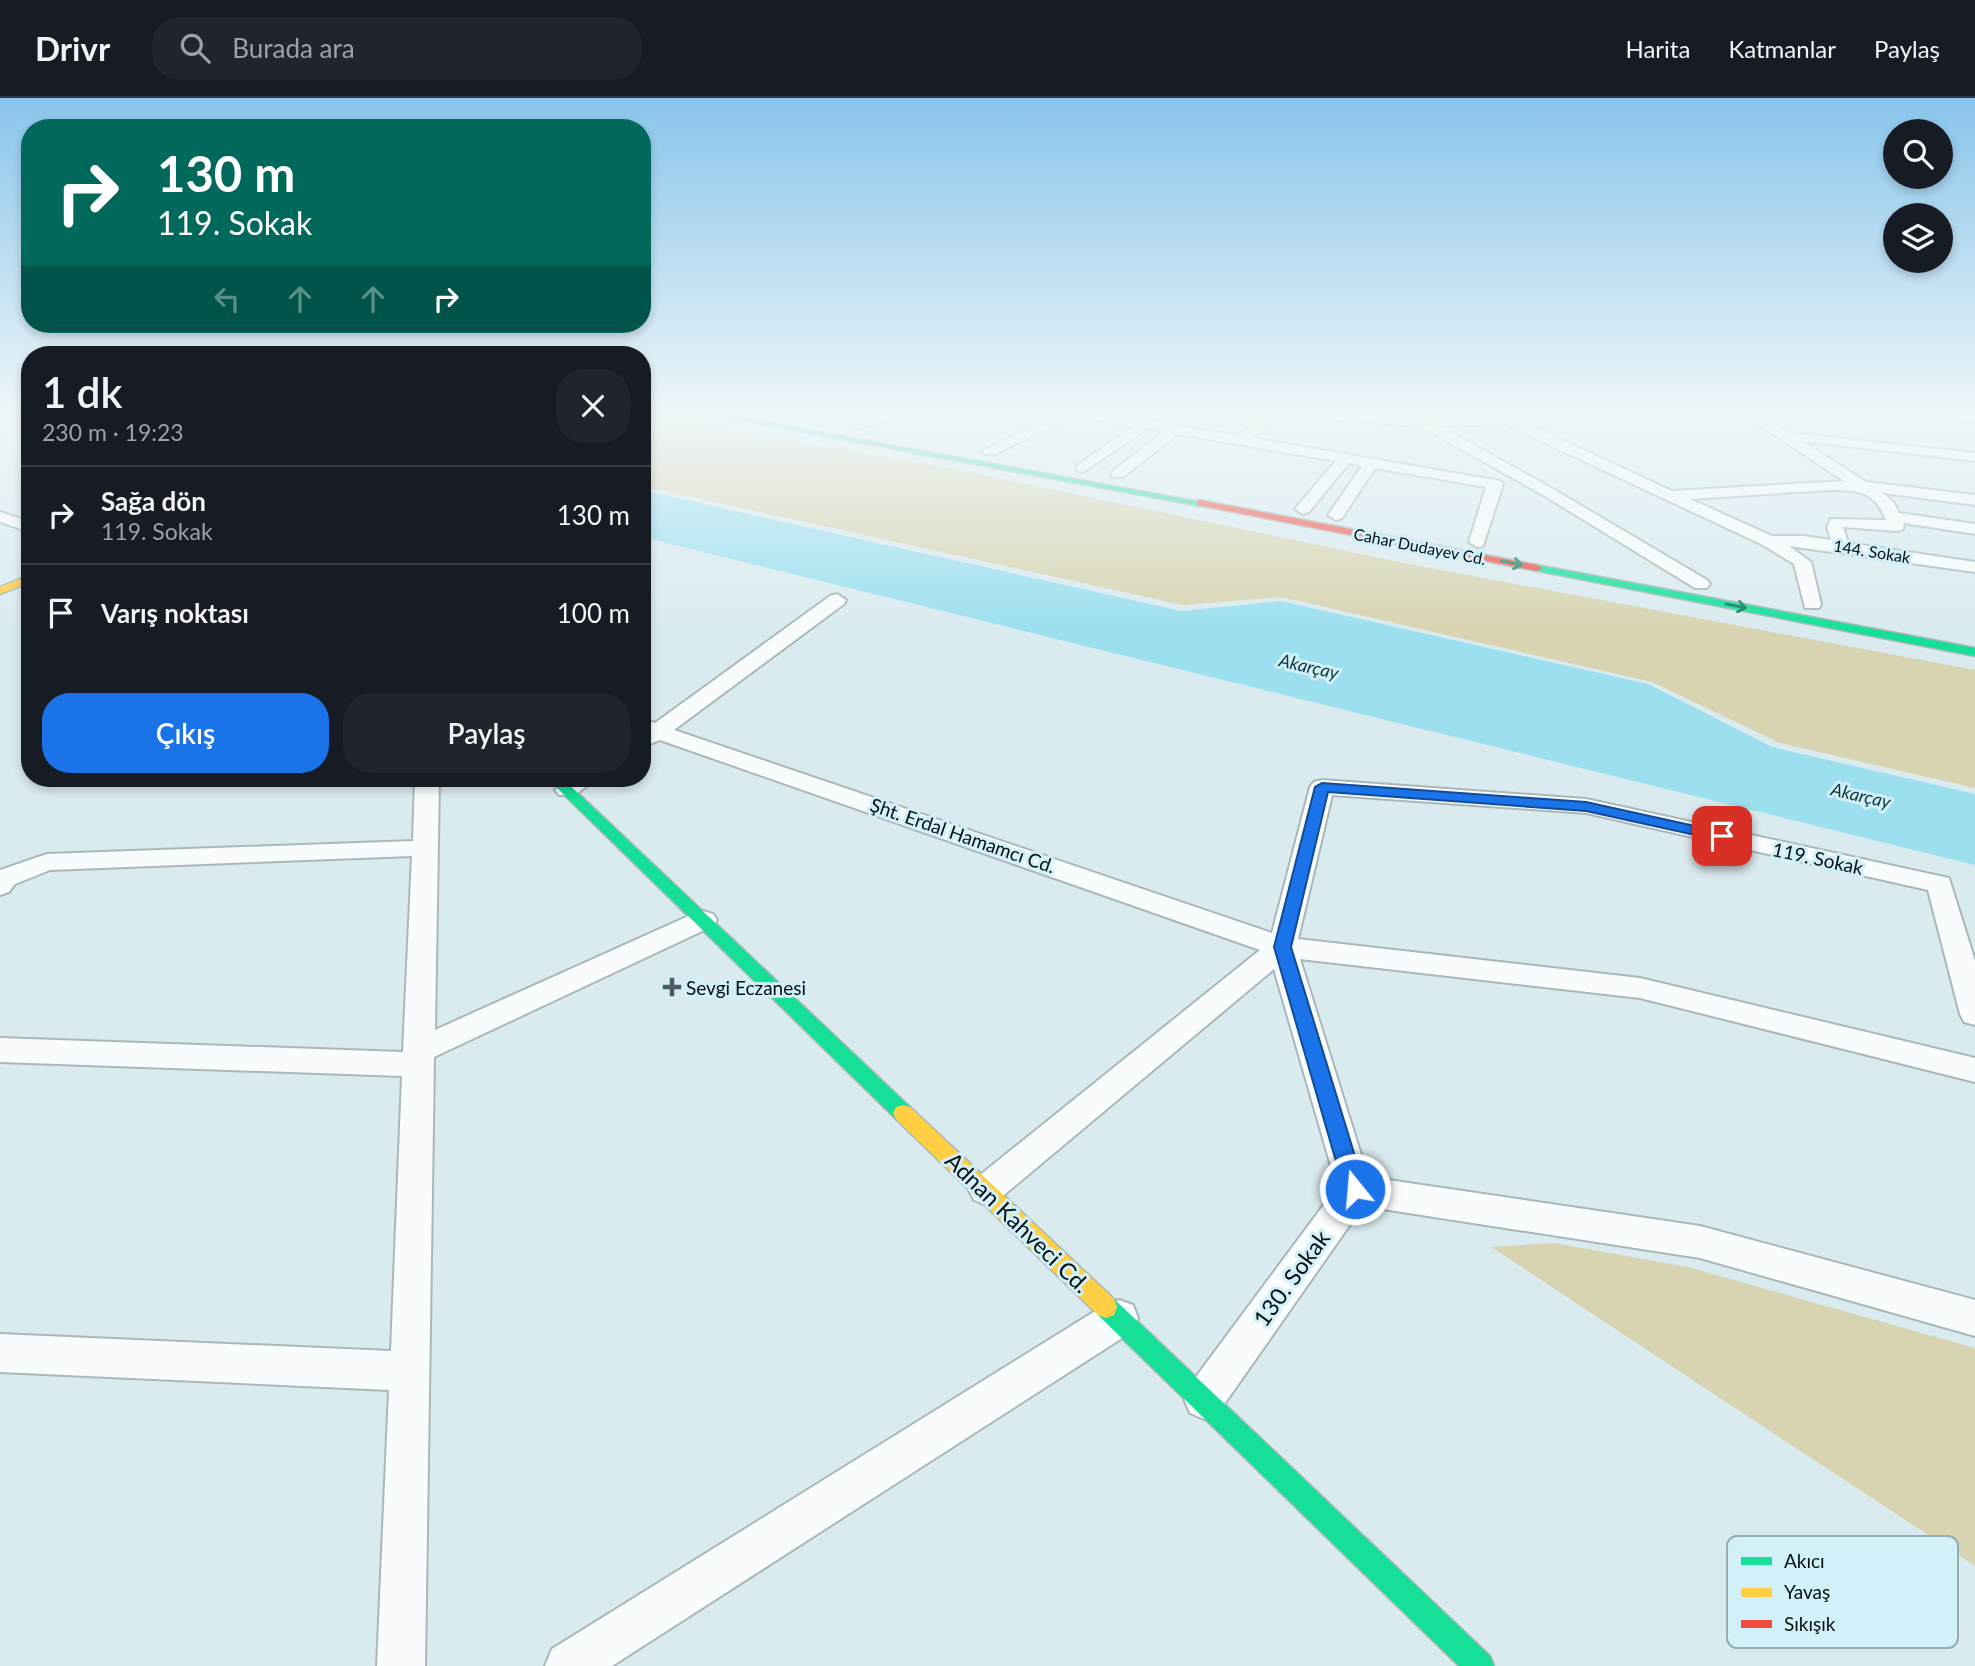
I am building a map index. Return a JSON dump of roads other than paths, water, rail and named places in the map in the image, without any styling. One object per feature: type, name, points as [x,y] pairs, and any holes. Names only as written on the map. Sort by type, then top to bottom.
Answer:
[{"type":"main road","name":"Cahar Dudayev Cd.","points":[[1103,485],[1975,652]]},
{"type":"main road","name":"Cahar Dudayev Cd.","points":[[1177,485],[1819,605]]},
{"type":"main road","points":[[0,574],[21,566]]},
{"type":"main road","points":[[0,591],[21,582]]},
{"type":"main road","name":"Adnan Kahveci Cd.","points":[[574,787],[703,920],[1480,1666]]},
{"type":"street","points":[[1303,509],[1323,485]]},
{"type":"street","points":[[1336,515],[1356,485]]},
{"type":"street","points":[[1477,542],[1495,485]]},
{"type":"street","points":[[1536,485],[1701,583]]},
{"type":"street","points":[[1645,485],[1769,541],[1802,562],[1819,605]]},
{"type":"street","points":[[1668,496],[1827,485]]},
{"type":"street","points":[[1831,485],[1975,500]]},
{"type":"street","points":[[1862,485],[1888,506],[1895,521]]},
{"type":"street","points":[[1685,503],[1870,490]]},
{"type":"street","points":[[0,517],[21,524]]},
{"type":"street","points":[[1895,521],[1975,538]]},
{"type":"street","points":[[1841,546],[1835,527],[1837,522],[1895,521],[1975,529]]},
{"type":"street","name":"144. Sokak","points":[[1769,541],[1803,541],[1975,567]]},
{"type":"street","points":[[651,731],[837,600]]},
{"type":"street","name":"Şht. Erdal Hamamcı Cd.","points":[[651,734],[1282,947],[1640,988],[1975,1070]]},
{"type":"street","points":[[401,1666],[427,787]]},
{"type":"street","name":"119. Sokak","points":[[1282,947],[1322,787],[1586,806],[1940,884],[1975,1014]]},
{"type":"street","points":[[0,886],[5,878],[47,862],[425,848]]},
{"type":"street","points":[[0,1051],[418,1058],[703,920]]},
{"type":"street","points":[[986,1191],[1282,947],[1355,1189],[1700,1242],[1975,1318]]},
{"type":"street","name":"130. Sokak","points":[[1204,1399],[1355,1189]]},
{"type":"street","points":[[569,1666],[1119,1318]]},
{"type":"street","points":[[0,1353],[409,1371]]},
{"type":"water","name":"Akarçay","points":[[651,492],[1181,611],[1281,601],[1648,684],[1772,747],[1975,794],[1975,865],[651,539]]},
{"type":"place","name":"Sevgi Eczanesi","points":[[672,987]]}]
